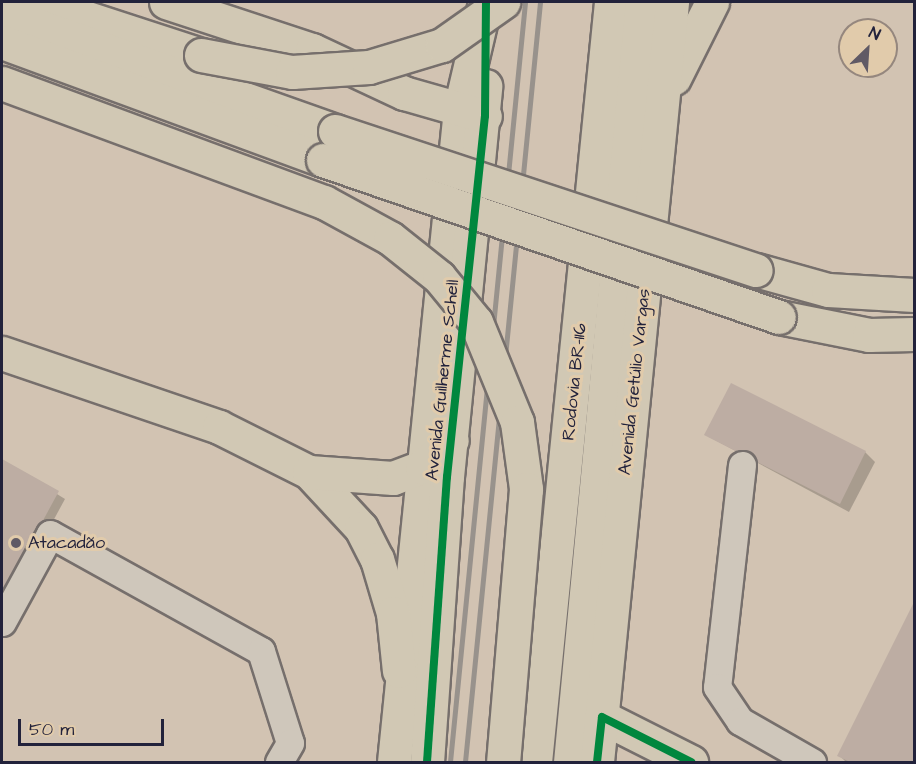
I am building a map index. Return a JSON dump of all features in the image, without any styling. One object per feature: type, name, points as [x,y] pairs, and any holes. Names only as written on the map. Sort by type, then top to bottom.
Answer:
[{"type":"main road","points":[[38,2],[201,55],[292,72],[369,67],[442,45],[502,2]]},
{"type":"main road","points":[[166,2],[312,50],[404,93],[472,112]]},
{"type":"main road","name":"Avenida Guilherme Schell","points":[[394,762],[399,671],[422,467],[486,2]]},
{"type":"main road","name":"Rodovia BR-116","points":[[535,762],[611,2]]},
{"type":"main road","name":"Rodovia BR-116","points":[[570,762],[642,2]]},
{"type":"main road","name":"Avenida Getúlio Vargas","points":[[597,762],[672,2]]},
{"type":"main road","points":[[663,104],[712,2]]},
{"type":"main road","points":[[2,13],[329,146],[779,316],[869,335],[915,334]]},
{"type":"main road","points":[[2,42],[329,146],[828,290],[915,295]]},
{"type":"main road","points":[[2,83],[324,202],[390,238],[439,277],[476,322],[517,422],[526,489],[504,762]]},
{"type":"main road","name":"Avenida Guilherme Schell","points":[[427,762],[452,440],[472,112]]},
{"type":"main road","points":[[2,353],[219,427],[309,472],[361,528],[377,559],[393,613],[399,671]]},
{"type":"main road","points":[[309,472],[384,479],[422,467],[452,440]]},
{"type":"main road","points":[[602,717],[691,762]]},
{"type":"lane","points":[[742,465],[717,687],[740,722],[812,762]]},
{"type":"lane","points":[[2,622],[50,534],[261,651],[287,756]]},
{"type":"building","points":[[731,383],[866,451],[840,504],[704,435]]},
{"type":"building","name":"Atacadão","points":[[2,459],[59,491],[2,596]]},
{"type":"building","points":[[914,602],[914,762],[850,762],[837,756]]},
{"type":"railway","points":[[450,762],[525,2]]},
{"type":"railway","points":[[465,762],[540,2]]},
{"type":"cycle path","points":[[427,762],[447,477],[485,116],[486,2]]},
{"type":"cycle path","points":[[597,762],[602,717],[691,762]]},
{"type":"place","name":"Atacadão","points":[[16,543]]}]
